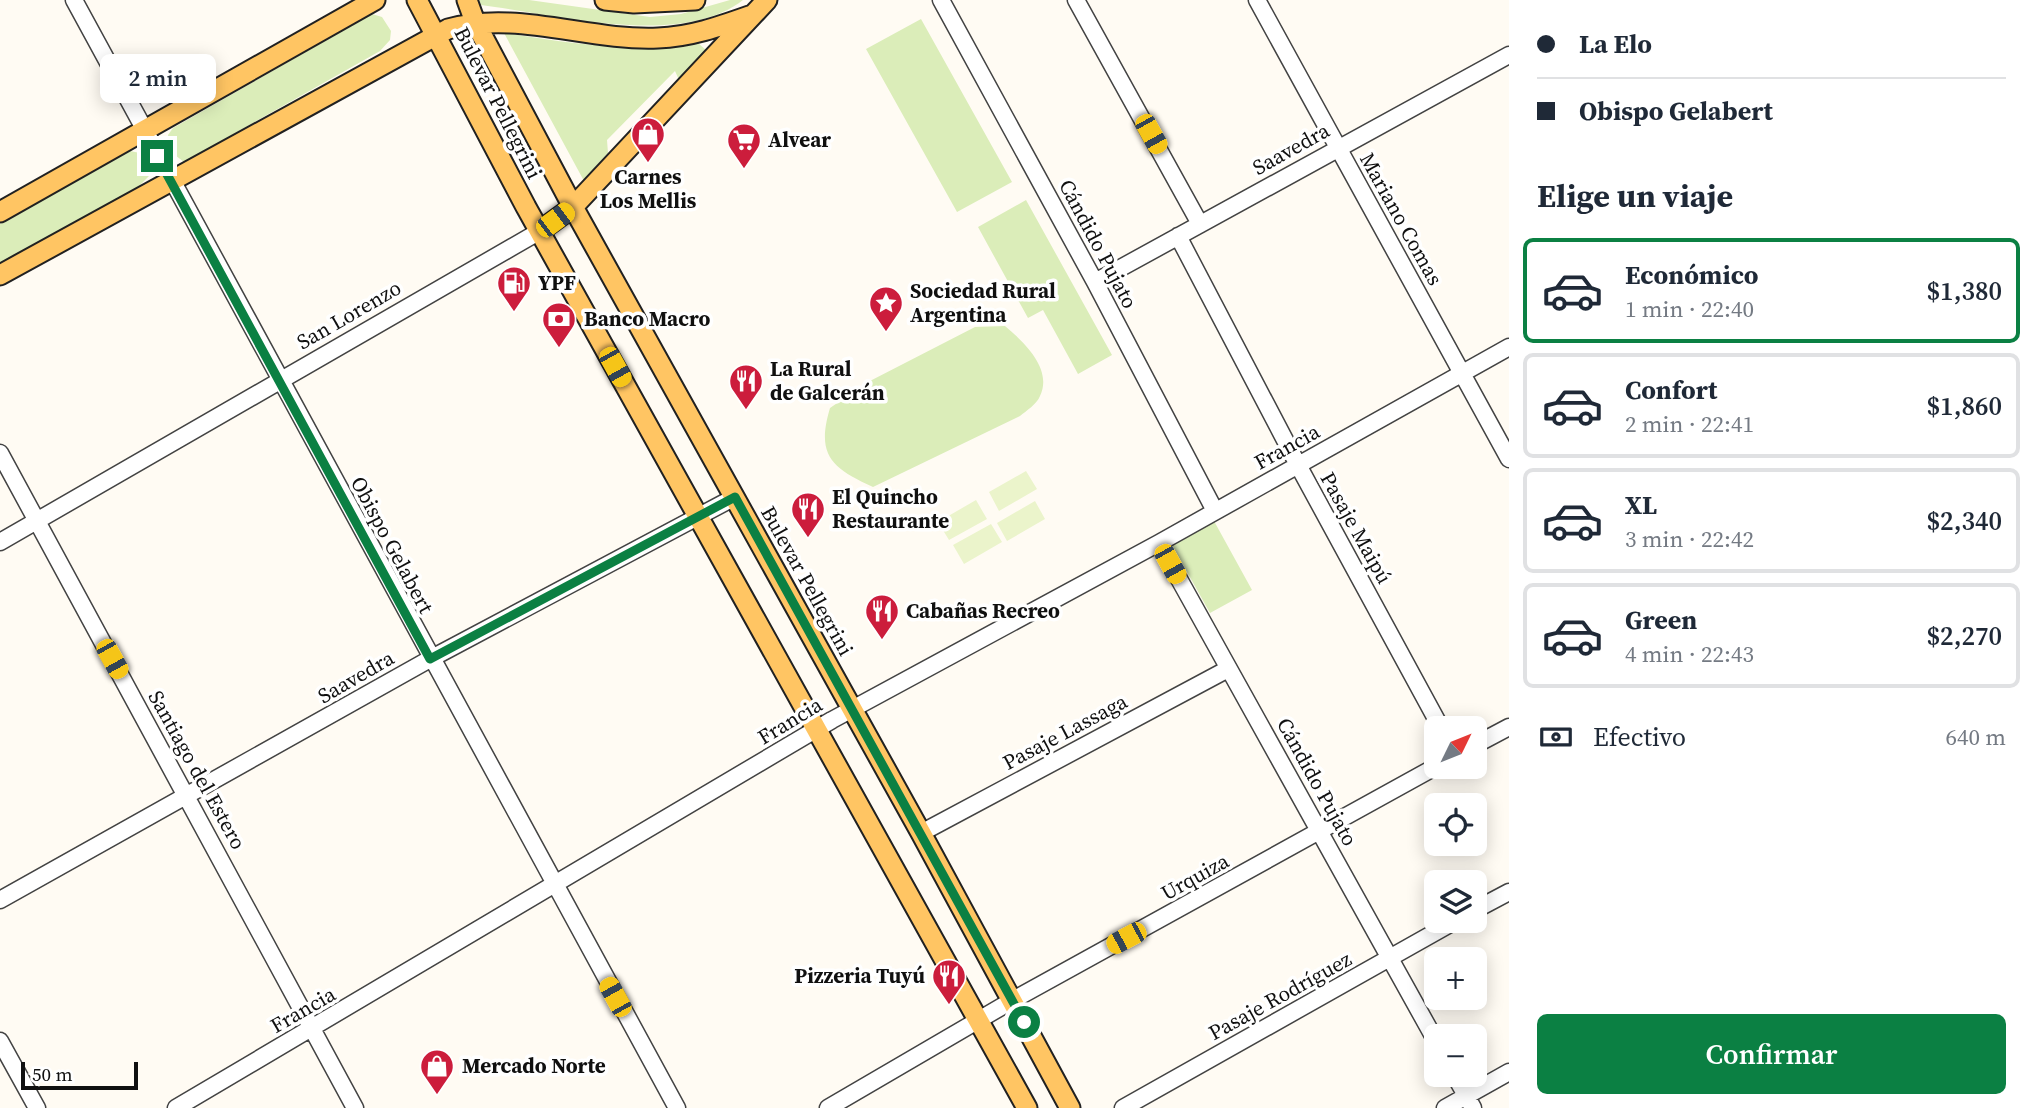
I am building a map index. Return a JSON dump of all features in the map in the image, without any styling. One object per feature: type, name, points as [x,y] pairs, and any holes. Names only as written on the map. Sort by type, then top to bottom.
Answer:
[{"type":"main road","points":[[0,212],[375,0]]},
{"type":"main road","name":"Bulevar Pellegrini","points":[[417,0],[437,33],[540,231],[1027,1108]]},
{"type":"main road","name":"Bulevar Pellegrini","points":[[467,0],[475,22],[573,207],[922,833],[1070,1108]]},
{"type":"main road","points":[[606,0],[634,3],[695,0]]},
{"type":"main road","name":"San Lorenzo","points":[[540,231],[573,207],[767,0]]},
{"type":"main road","points":[[0,275],[437,33],[475,22],[657,38],[709,30],[752,15]]},
{"type":"street","name":"Obispo Gelabert","points":[[74,0],[430,659],[677,1108]]},
{"type":"street","points":[[1076,0],[1200,224]]},
{"type":"street","name":"Mariano Comas","points":[[1257,0],[1509,459]]},
{"type":"street","name":"Cándido Pujato","points":[[943,1],[1215,510]]},
{"type":"street","name":"Saavedra","points":[[1095,282],[1509,55]]},
{"type":"street","name":"San Lorenzo","points":[[0,542],[540,231]]},
{"type":"street","name":"Pasaje Maipú","points":[[1178,236],[1434,716]]},
{"type":"street","name":"Francia","points":[[176,1108],[851,709],[1159,543],[1509,347]]},
{"type":"street","name":"Santiago del Estero","points":[[0,453],[355,1108]]},
{"type":"street","name":"Saavedra","points":[[0,901],[430,659],[735,497]]},
{"type":"street","name":"Cándido Pujato","points":[[1159,543],[1426,1024]]},
{"type":"street","name":"Pasaje Lassaga","points":[[922,833],[1228,669]]},
{"type":"street","points":[[1488,738],[1509,727]]},
{"type":"street","name":"Urquiza","points":[[828,1108],[1013,1000],[1424,773]]},
{"type":"street","points":[[1487,904],[1509,892]]},
{"type":"street","name":"Pasaje Rodríguez","points":[[1123,1108],[1434,933]]},
{"type":"street","points":[[0,1041],[37,1108]]},
{"type":"street","points":[[1445,1108],[1469,1102],[1509,1072]]},
{"type":"green space","points":[[479,0],[529,0],[650,17],[681,14],[730,0],[743,0],[717,15],[686,23],[652,25],[579,20],[481,5]]},
{"type":"green space","points":[[372,14],[382,17],[391,31],[390,40],[380,51],[184,162],[171,152],[168,135],[173,128]]},
{"type":"green space","points":[[921,19],[1012,182],[957,212],[866,49]]},
{"type":"green space","points":[[504,33],[625,47],[698,43],[706,50],[679,80],[675,71],[607,140],[608,153],[595,167],[593,178],[584,181]]},
{"type":"green space","points":[[130,151],[140,153],[149,167],[149,176],[138,187],[0,266],[0,224]]},
{"type":"green space","points":[[1026,200],[1112,355],[1078,374],[1043,310],[1028,318],[978,227]]},
{"type":"green space","points":[[1005,326],[1035,357],[1043,376],[1039,399],[1020,416],[873,487],[847,473],[830,458],[825,438],[830,408],[868,382],[975,327]]},
{"type":"green space","points":[[1026,471],[1037,489],[999,511],[989,492]]},
{"type":"green space","points":[[976,500],[987,519],[949,540],[938,522]]},
{"type":"green space","points":[[1035,501],[1045,519],[1007,541],[997,523]]},
{"type":"green space","points":[[1214,521],[1252,590],[1210,613],[1172,545]]},
{"type":"green space","points":[[991,524],[1002,542],[964,564],[953,545]]},
{"type":"place","name":"Carnes Los Mellis","points":[[648,164]]},
{"type":"place","name":"Alvear","points":[[744,170]]},
{"type":"place","name":"YPF","points":[[514,313]]},
{"type":"place","name":"Sociedad Rural Argentina","points":[[886,333]]},
{"type":"place","name":"Banco Macro","points":[[559,349]]},
{"type":"place","name":"La Rural de Galcerán","points":[[746,411]]},
{"type":"place","name":"El Quincho Restaurante","points":[[808,539]]},
{"type":"place","name":"Cabañas Recreo","points":[[882,641]]},
{"type":"place","name":"Pizzeria Tuyú","points":[[949,1006]]},
{"type":"place","name":"Mercado Norte","points":[[437,1096]]},
{"type":"route","points":[[157,156],[430,659],[735,497],[1024,1022]]}]
